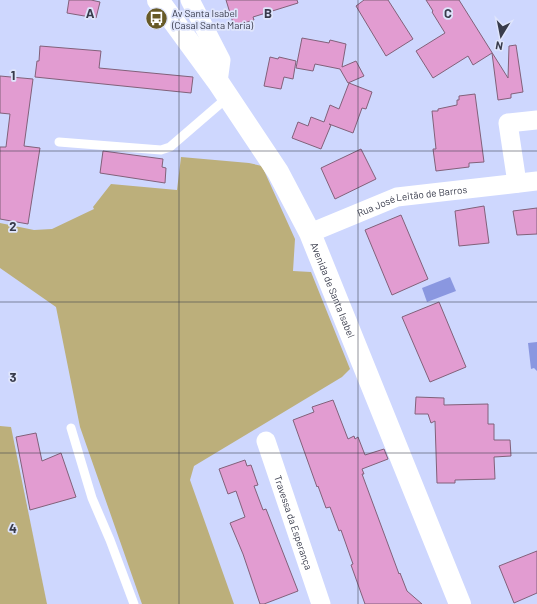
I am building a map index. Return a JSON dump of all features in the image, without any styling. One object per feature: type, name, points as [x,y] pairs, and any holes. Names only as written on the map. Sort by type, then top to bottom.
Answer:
[{"type":"street","name":"Avenida de Santa Isabel","points":[[158,0],[223,89],[278,172],[310,233],[460,604]]},
{"type":"street","points":[[190,0],[221,60],[223,89]]},
{"type":"street","points":[[517,183],[508,124],[537,120]]},
{"type":"street","name":"Rua José Leitão de Barros","points":[[310,233],[396,197],[537,181]]},
{"type":"street","name":"Travessa da Esperança","points":[[266,441],[321,604]]},
{"type":"lane","points":[[58,142],[161,150],[170,147],[223,89]]},
{"type":"lane","points":[[71,428],[92,498],[110,540],[134,604]]},
{"type":"shaded area","points":[[181,157],[249,163],[262,166],[295,239],[293,271],[311,272],[350,369],[342,377],[194,466],[190,480],[234,604],[142,604],[80,427],[56,307],[0,268],[0,223],[34,230],[52,229],[94,209],[93,207],[111,184],[177,190]]},
{"type":"shaded area","points":[[0,426],[11,427],[47,604],[0,604]]},
{"type":"water","points":[[450,277],[456,291],[427,302],[422,288]]},
{"type":"water","points":[[537,342],[537,371],[534,368],[531,369],[528,343]]},
{"type":"building","points":[[69,0],[91,0],[100,2],[96,18],[67,13]]},
{"type":"building","points":[[226,0],[297,0],[298,3],[253,17],[254,20],[234,26]]},
{"type":"building","points":[[364,0],[388,0],[413,39],[386,56],[356,6]]},
{"type":"building","points":[[426,0],[459,0],[508,78],[509,46],[516,45],[523,92],[511,94],[511,98],[498,100],[492,53],[473,65],[468,56],[433,78],[416,51],[445,33]]},
{"type":"building","points":[[302,38],[329,43],[330,40],[346,44],[342,67],[356,61],[364,76],[348,83],[340,69],[315,64],[313,71],[296,68]]},
{"type":"building","points":[[40,46],[101,51],[99,68],[193,77],[191,93],[35,77],[37,61],[39,61]]},
{"type":"building","points":[[270,57],[278,59],[279,57],[296,61],[293,79],[284,77],[281,89],[264,86]]},
{"type":"building","points":[[0,76],[33,79],[24,146],[40,148],[28,224],[0,219],[0,147],[6,147],[10,114],[0,113]]},
{"type":"building","points":[[349,83],[372,92],[366,109],[362,108],[353,133],[329,124],[331,125],[321,149],[292,138],[298,122],[308,126],[311,117],[324,122],[330,105],[339,109]]},
{"type":"building","points":[[475,94],[484,162],[469,163],[469,167],[436,171],[433,149],[436,149],[432,111],[438,111],[438,109],[457,105],[459,96]]},
{"type":"building","points":[[361,149],[376,179],[335,199],[321,168]]},
{"type":"building","points":[[103,151],[163,159],[162,167],[166,168],[165,183],[100,173]]},
{"type":"building","points":[[484,206],[489,243],[459,246],[455,211]]},
{"type":"building","points":[[537,208],[537,234],[517,235],[513,211]]},
{"type":"building","points":[[401,215],[428,279],[392,295],[365,230]]},
{"type":"building","points":[[439,302],[466,367],[430,382],[402,317]]},
{"type":"building","points":[[416,397],[444,398],[444,405],[488,404],[488,424],[494,424],[494,440],[510,440],[511,456],[494,457],[495,479],[455,480],[455,483],[437,483],[435,421],[431,423],[428,414],[415,414]]},
{"type":"building","points":[[333,400],[348,439],[354,436],[355,439],[358,437],[365,455],[384,449],[388,459],[362,469],[364,474],[362,474],[399,574],[400,573],[407,591],[422,604],[365,604],[351,565],[353,564],[341,530],[339,531],[330,507],[326,508],[293,420],[314,412],[312,407]]},
{"type":"building","points":[[36,433],[42,461],[61,453],[76,497],[30,510],[16,437]]},
{"type":"building","points":[[245,460],[247,466],[251,465],[258,485],[254,486],[263,510],[266,509],[298,591],[264,604],[260,604],[243,554],[230,523],[245,517],[236,491],[228,494],[219,469]]},
{"type":"building","points":[[537,551],[537,593],[514,603],[499,566]]},
{"type":"place","name":"Av Santa Isabel (Casal Santa Maria)","points":[[156,19]]}]
